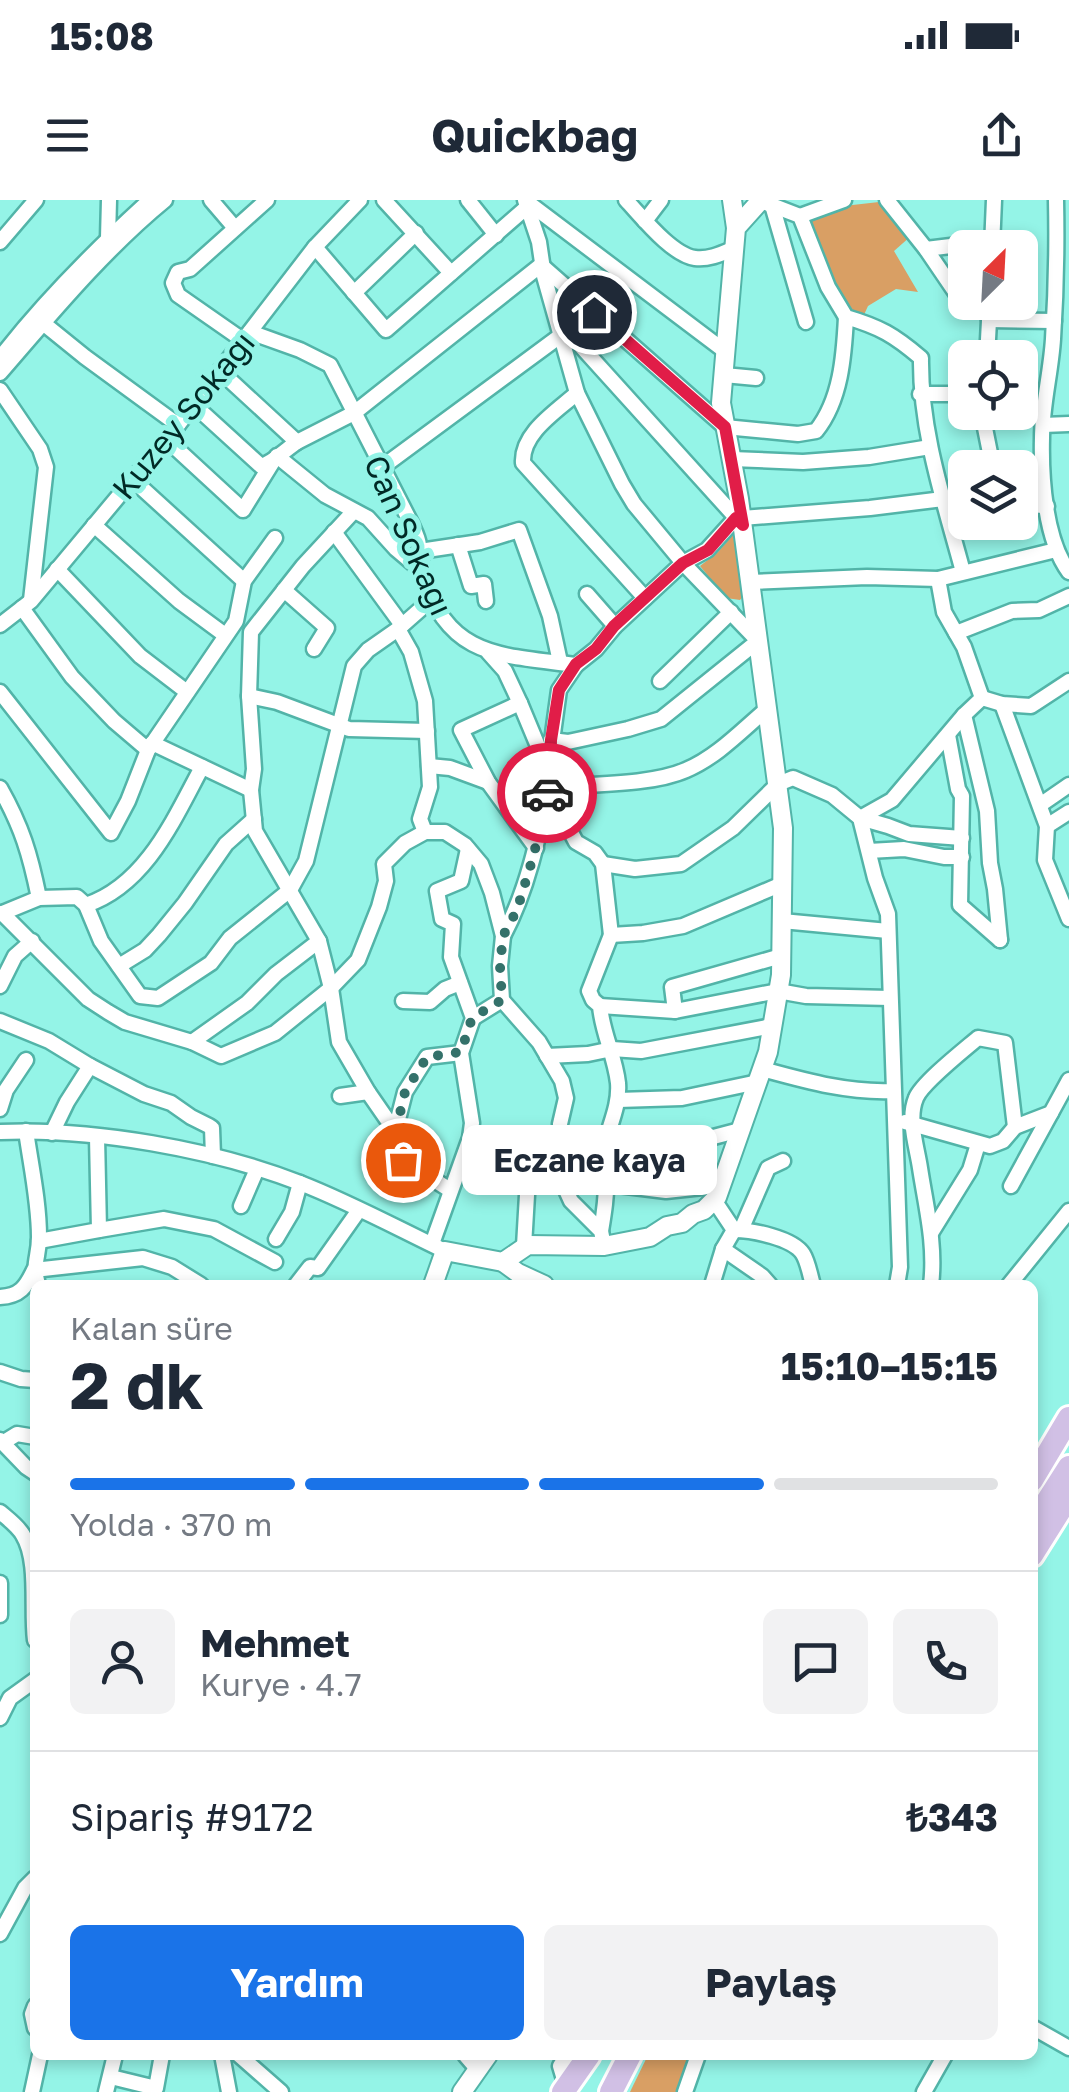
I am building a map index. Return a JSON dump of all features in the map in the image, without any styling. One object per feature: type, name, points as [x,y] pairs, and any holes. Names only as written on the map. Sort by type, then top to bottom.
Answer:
[{"type":"main road","points":[[1039,1464],[1069,1418]]},
{"type":"main road","points":[[1038,1516],[1069,1467]]},
{"type":"main road","points":[[1038,1546],[1069,1496]]},
{"type":"main road","points":[[564,2089],[585,2060]]},
{"type":"main road","points":[[611,2092],[627,2060]]},
{"type":"street","points":[[0,242],[36,200]]},
{"type":"street","points":[[108,238],[109,200]]},
{"type":"street","points":[[0,358],[36,312],[150,200]]},
{"type":"street","points":[[0,373],[138,222],[165,200]]},
{"type":"street","points":[[211,200],[235,228],[266,200]]},
{"type":"street","name":"Kuzey Sokağı","points":[[0,625],[27,604],[94,526],[315,247],[360,200]]},
{"type":"street","points":[[384,200],[451,273]]},
{"type":"street","points":[[468,200],[496,234]]},
{"type":"street","points":[[626,200],[672,246],[692,258],[712,257],[736,248]]},
{"type":"street","points":[[645,221],[661,200]]},
{"type":"street","points":[[503,1262],[524,1246],[650,1237],[704,1210],[718,1192],[768,1052],[781,956],[784,828],[721,403],[736,248],[732,200]]},
{"type":"street","points":[[765,202],[800,216],[844,200]]},
{"type":"street","points":[[887,200],[948,281]]},
{"type":"street","points":[[993,230],[994,200]]},
{"type":"street","points":[[1056,200],[1054,321],[1042,437],[1051,536],[1060,561],[1069,572]]},
{"type":"street","points":[[315,247],[386,330],[496,234],[526,202]]},
{"type":"street","points":[[526,202],[578,393],[634,504],[683,563],[758,641]]},
{"type":"street","points":[[526,202],[726,352]]},
{"type":"street","points":[[736,228],[765,202]]},
{"type":"street","points":[[765,202],[806,322]]},
{"type":"street","points":[[541,265],[725,427],[798,434],[816,431],[832,406],[837,388],[846,318],[828,288],[800,216]]},
{"type":"street","name":"Can Sokağı","points":[[235,228],[190,268],[178,272],[173,283],[178,296],[247,336],[300,350],[330,365],[411,523],[432,599],[451,629],[488,652],[568,664]]},
{"type":"street","points":[[354,293],[416,234]]},
{"type":"street","points":[[926,249],[948,247]]},
{"type":"street","points":[[194,404],[260,466],[354,413],[541,265]]},
{"type":"street","points":[[556,318],[740,520]]},
{"type":"street","points":[[846,318],[877,326],[921,358],[920,394],[930,447],[963,572]]},
{"type":"street","points":[[988,340],[989,320],[1054,321]]},
{"type":"street","points":[[43,323],[178,424]]},
{"type":"street","points":[[381,468],[560,336]]},
{"type":"street","points":[[220,371],[297,442]]},
{"type":"street","points":[[724,375],[756,378]]},
{"type":"street","points":[[0,390],[40,449],[46,466],[27,604],[72,677],[114,721],[150,747],[251,790]]},
{"type":"street","points":[[578,393],[534,432],[522,450],[522,462],[645,598]]},
{"type":"street","points":[[920,394],[948,394]]},
{"type":"street","points":[[1043,425],[1069,424]]},
{"type":"street","points":[[166,439],[243,510],[274,460]]},
{"type":"street","points":[[732,460],[803,462],[930,447]]},
{"type":"street","points":[[274,460],[325,495],[368,518],[422,572]]},
{"type":"street","points":[[132,480],[244,581]]},
{"type":"street","points":[[568,664],[596,649],[614,626],[683,563],[708,550],[740,520],[944,498]]},
{"type":"street","points":[[1038,506],[1046,506]]},
{"type":"street","points":[[354,511],[302,566],[251,632],[251,790],[255,831],[319,941],[339,1042],[395,1132]]},
{"type":"street","points":[[94,526],[179,601],[225,635]]},
{"type":"street","points":[[420,551],[480,542],[520,530],[568,664],[559,690],[551,740],[552,781],[536,848],[517,910],[503,936]]},
{"type":"street","points":[[334,532],[400,627],[419,676],[430,766],[430,787],[420,820],[425,832]]},
{"type":"street","points":[[0,692],[111,833],[150,747],[236,621],[244,581],[275,538]]},
{"type":"street","points":[[458,545],[471,586],[484,584],[486,601]]},
{"type":"street","points":[[750,582],[938,578],[1056,550]]},
{"type":"street","points":[[57,569],[140,656],[187,692]]},
{"type":"street","points":[[938,578],[944,612],[964,647],[982,698]]},
{"type":"street","points":[[284,590],[327,628],[314,649]]},
{"type":"street","points":[[586,594],[614,626]]},
{"type":"street","points":[[956,633],[1012,610],[1039,610],[1069,596]]},
{"type":"street","points":[[432,599],[368,650],[354,666],[306,861],[290,890],[230,938],[211,963],[158,998],[140,996],[101,941],[86,904],[77,896],[39,898],[1,914],[88,999],[108,1012],[125,1022],[192,1042],[221,1056],[275,1033],[331,988],[358,960],[379,907],[386,880],[384,864],[405,843],[425,832],[444,832],[481,864],[503,936],[502,1000],[539,1042],[562,1081],[566,1098],[560,1124],[561,1180],[571,1201],[603,1239]]},
{"type":"street","points":[[660,680],[731,612]]},
{"type":"street","points":[[236,621],[251,632]]},
{"type":"street","points":[[551,740],[568,742],[660,718],[758,641]]},
{"type":"street","points":[[488,652],[504,670],[520,702],[576,842],[603,864],[611,935],[589,992],[593,1000],[600,1006],[675,1011],[778,991],[806,996],[890,998]]},
{"type":"street","points":[[982,698],[1031,706],[1069,680]]},
{"type":"street","points":[[249,696],[286,705],[339,727],[390,732],[427,730]]},
{"type":"street","points":[[860,818],[892,800],[982,698]]},
{"type":"street","points":[[520,702],[461,730],[488,782],[536,848]]},
{"type":"street","points":[[1002,704],[1047,826],[1045,860],[1069,919]]},
{"type":"street","points":[[552,781],[651,778],[686,770],[715,753],[768,709]]},
{"type":"street","points":[[948,735],[962,796],[960,905],[1000,940],[987,810],[964,715]]},
{"type":"street","points":[[430,766],[450,768],[488,782]]},
{"type":"street","points":[[86,904],[104,898],[142,866],[170,827],[202,768]]},
{"type":"street","points":[[603,864],[635,868],[680,864],[733,828],[778,784],[793,778],[832,794],[860,818],[908,834],[962,838]]},
{"type":"street","points":[[1040,806],[1069,786]]},
{"type":"street","points":[[0,788],[30,851],[39,898]]},
{"type":"street","points":[[1047,826],[1069,812]]},
{"type":"street","points":[[119,966],[145,950],[159,935],[226,844],[254,818]]},
{"type":"street","points":[[860,818],[888,914],[900,1267],[897,1280]]},
{"type":"street","points":[[434,1280],[450,1190],[472,1123],[461,1052],[472,1018],[451,957],[453,924],[442,919],[437,891],[461,881],[468,849]]},
{"type":"street","points":[[869,851],[904,849],[962,857]]},
{"type":"street","points":[[611,935],[683,926],[782,884]]},
{"type":"street","points":[[782,920],[888,932]]},
{"type":"street","points":[[0,986],[15,956],[32,941]]},
{"type":"street","points":[[192,1042],[247,1003],[276,974],[319,941]]},
{"type":"street","points":[[675,1011],[672,987],[781,956]]},
{"type":"street","points":[[403,1000],[430,1002],[460,983]]},
{"type":"street","points":[[472,1018],[502,1000]]},
{"type":"street","points":[[600,1006],[618,1083],[618,1100],[602,1156],[606,1173],[603,1239]]},
{"type":"street","points":[[0,1021],[49,1041],[210,1126],[213,1156]]},
{"type":"street","points":[[547,1056],[672,1047],[772,1026]]},
{"type":"street","points":[[932,1280],[932,1232],[913,1124],[916,1097],[943,1067],[978,1038],[1005,1043],[1015,1127]]},
{"type":"street","points":[[450,1190],[403,1160],[392,1147],[405,1092],[427,1057],[461,1052]]},
{"type":"street","points":[[0,1109],[6,1090],[26,1060]]},
{"type":"street","points":[[52,1133],[90,1066]]},
{"type":"street","points":[[618,1100],[682,1098],[760,1075],[869,1092],[893,1092]]},
{"type":"street","points":[[1010,1186],[1069,1080]]},
{"type":"street","points":[[340,1096],[368,1092]]},
{"type":"street","points":[[894,1120],[990,1146],[1003,1141],[1015,1127],[1050,1114]]},
{"type":"street","points":[[607,1138],[660,1148],[740,1130]]},
{"type":"street","points":[[26,1131],[39,1241],[36,1277],[144,1258],[192,1280]]},
{"type":"street","points":[[0,1132],[136,1141],[213,1156],[300,1183],[438,1247],[503,1262],[533,1280]]},
{"type":"street","points":[[97,1138],[99,1230]]},
{"type":"street","points":[[932,1232],[970,1170],[978,1144]]},
{"type":"street","points":[[714,1280],[724,1249],[738,1230],[768,1168],[782,1161]]},
{"type":"street","points":[[241,1206],[257,1169]]},
{"type":"street","points":[[606,1173],[618,1184],[666,1192],[718,1192]]},
{"type":"street","points":[[524,1246],[528,1178]]},
{"type":"street","points":[[276,1239],[292,1212],[300,1183]]},
{"type":"street","points":[[718,1192],[738,1230]]},
{"type":"street","points":[[300,1280],[310,1268],[318,1268],[359,1210]]},
{"type":"street","points":[[1013,1280],[1069,1210]]},
{"type":"street","points":[[39,1241],[164,1219],[214,1229],[275,1262]]},
{"type":"street","points":[[738,1230],[754,1230],[797,1247],[805,1256],[811,1280]]},
{"type":"street","points":[[724,1249],[766,1280]]},
{"type":"street","points":[[0,1298],[12,1296],[30,1282]]},
{"type":"street","points":[[0,1372],[30,1379]]},
{"type":"street","points":[[30,1436],[16,1434],[2,1441],[30,1470]]},
{"type":"street","points":[[0,1512],[22,1531],[28,1546],[30,1573]]},
{"type":"street","points":[[0,1584],[0,1615]]},
{"type":"street","points":[[0,1718],[5,1694],[30,1682]]},
{"type":"street","points":[[0,1934],[30,1890]]},
{"type":"street","points":[[1038,2030],[1069,2048]]},
{"type":"street","points":[[32,2092],[39,2060]]},
{"type":"street","points":[[109,2084],[156,2088],[161,2060]]},
{"type":"street","points":[[223,2060],[229,2092]]},
{"type":"street","points":[[245,2060],[282,2092]]},
{"type":"street","points":[[462,2092],[477,2060]]},
{"type":"street","points":[[564,2060],[560,2066],[564,2089]]},
{"type":"street","points":[[685,2092],[696,2060]]},
{"type":"street","points":[[924,2092],[942,2060]]},
{"type":"shaded area","points":[[879,202],[911,236],[894,251],[918,292],[896,289],[868,306],[863,317],[835,288],[810,222],[835,207]]},
{"type":"shaded area","points":[[733,535],[744,595],[740,600],[726,598],[700,566]]},
{"type":"shaded area","points":[[646,2060],[690,2060],[679,2092],[630,2092]]},
{"type":"way so far","points":[[403,1160],[392,1147],[405,1092],[427,1057],[461,1052],[472,1018],[502,1000],[503,936],[517,910],[547,793]]},
{"type":"place","name":"Eczane kaya","points":[[403,1160]]},
{"type":"route","points":[[547,793],[559,690],[576,664],[683,563],[708,550],[736,518],[743,525],[725,427],[594,312]]}]
